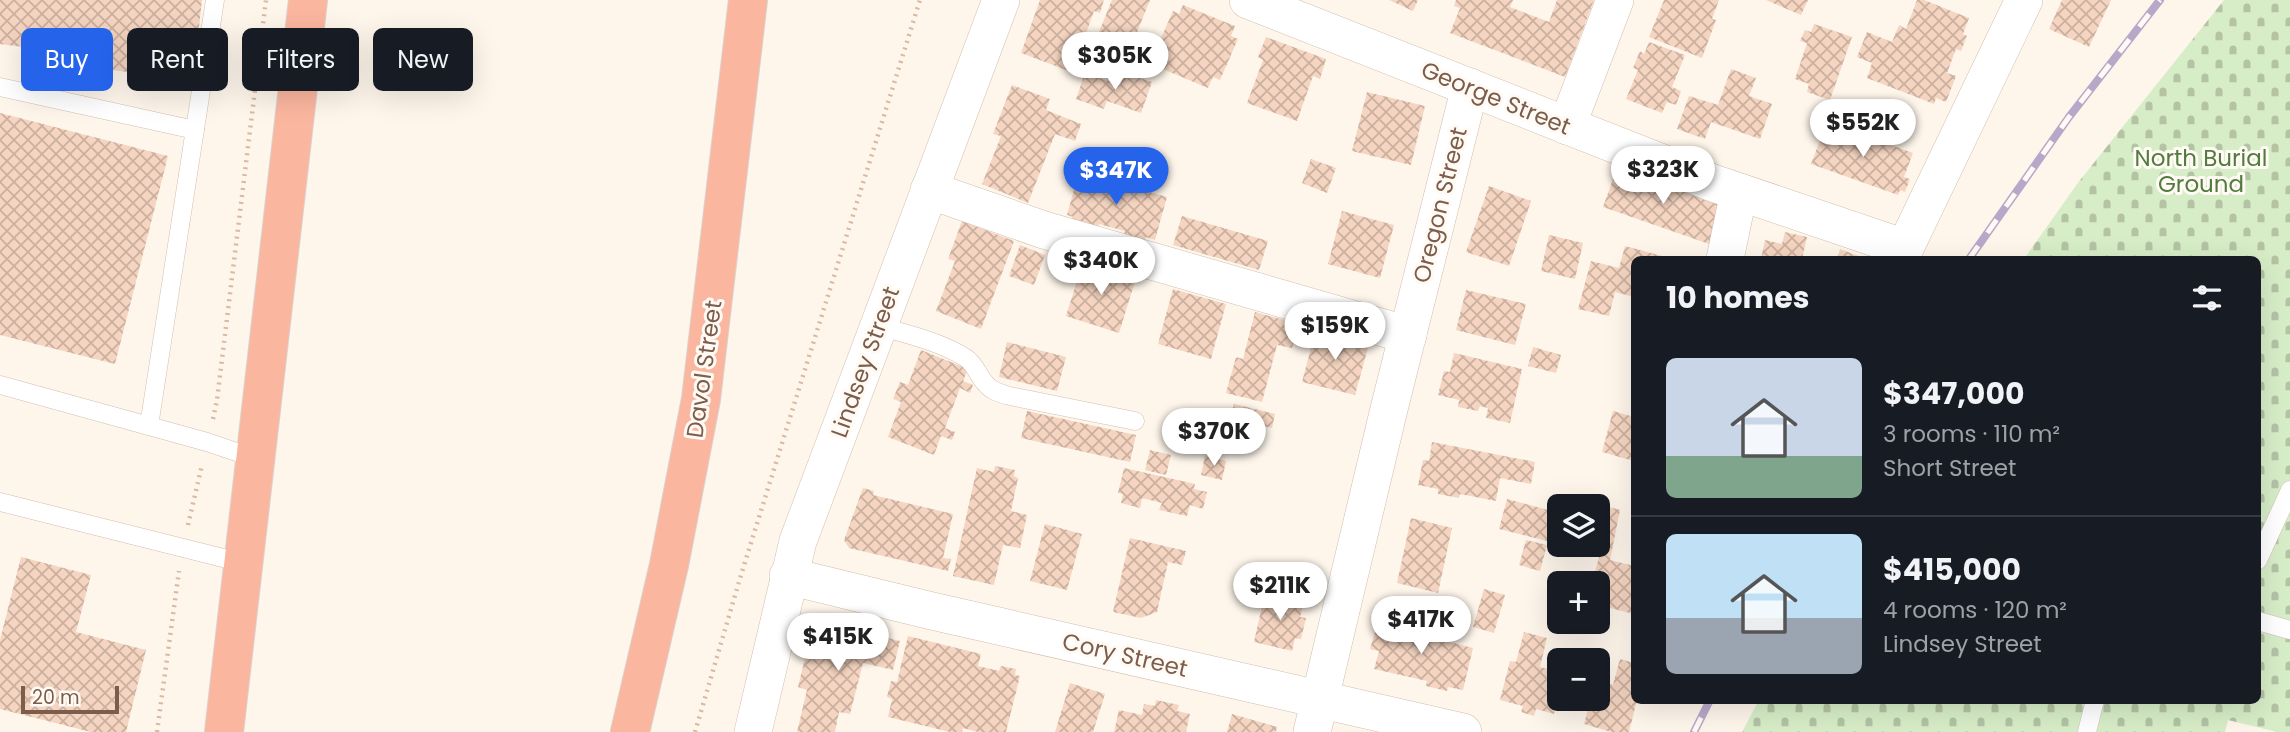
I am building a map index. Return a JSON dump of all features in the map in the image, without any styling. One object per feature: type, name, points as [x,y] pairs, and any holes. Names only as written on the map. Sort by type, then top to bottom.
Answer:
[{"type":"highway","points":[[224,732],[308,0]]},
{"type":"highway","name":"Davol Street","points":[[630,732],[669,565],[701,398],[748,0]]},
{"type":"street","name":"Lindsey Street","points":[[753,732],[798,541],[1001,0]]},
{"type":"street","name":"George Street","points":[[1248,0],[1325,14],[1470,87],[1739,192],[1905,248],[2024,0]]},
{"type":"street","points":[[1567,125],[1615,0]]},
{"type":"street","name":"Oregon Street","points":[[1316,716],[1470,87]]},
{"type":"street","points":[[929,190],[1056,234],[1408,335]]},
{"type":"street","points":[[1726,256],[1739,192]]},
{"type":"street","name":"Cory Street","points":[[788,576],[932,611],[1316,716],[1463,732]]},
{"type":"lane","points":[[149,426],[215,0]]},
{"type":"lane","points":[[0,87],[195,130]]},
{"type":"lane","points":[[878,326],[958,353],[970,360],[986,385],[996,391],[1135,421]]},
{"type":"lane","points":[[0,386],[207,442],[254,458]]},
{"type":"lane","points":[[2261,553],[2290,490]]},
{"type":"lane","points":[[0,502],[243,563]]},
{"type":"lane","points":[[2261,622],[2290,629]]},
{"type":"lane","points":[[2087,732],[2094,704]]},
{"type":"path","points":[[157,732],[183,546],[217,400],[266,0]]},
{"type":"path","points":[[695,732],[920,0]]},
{"type":"green space","name":"North Burial Ground","points":[[2224,0],[2290,0],[2290,732],[2277,732],[2228,720],[2225,732],[1742,732],[1757,704],[2261,704],[2261,256],[2026,256],[2077,184]]},
{"type":"building","points":[[0,0],[202,0],[199,28],[127,28],[127,72],[113,70],[113,28],[21,28],[21,47],[0,44]]},
{"type":"building","points":[[1040,0],[1104,0],[1100,13],[1094,11],[1079,53],[1084,55],[1077,74],[1021,53]]},
{"type":"building","points":[[1112,0],[1150,0],[1123,67],[1090,54]]},
{"type":"building","points":[[1389,0],[1418,0],[1413,11]]},
{"type":"building","points":[[1456,0],[1513,0],[1510,7],[1549,22],[1557,0],[1594,0],[1565,77],[1450,33],[1460,8],[1454,6]]},
{"type":"building","points":[[1664,0],[1719,0],[1712,19],[1716,20],[1702,58],[1649,37]]},
{"type":"building","points":[[1766,0],[1808,0],[1801,15]]},
{"type":"building","points":[[1917,0],[1924,0],[1969,18],[1963,34],[1967,36],[1961,51],[1956,49],[1947,73],[1956,76],[1946,102],[1936,98],[1934,104],[1867,78],[1872,63],[1857,57],[1867,32],[1892,42],[1899,25],[1906,29]]},
{"type":"building","points":[[2062,0],[2111,0],[2089,47],[2049,29]]},
{"type":"building","points":[[1183,5],[1235,26],[1231,36],[1238,39],[1220,80],[1213,77],[1208,88],[1158,67],[1163,57],[1154,54],[1173,11],[1179,14]]},
{"type":"building","points":[[1814,24],[1852,37],[1830,100],[1807,92],[1809,84],[1795,79],[1807,43],[1800,41],[1805,30],[1811,32]]},
{"type":"building","points":[[1266,37],[1326,59],[1320,79],[1313,76],[1297,121],[1247,103],[1263,60],[1258,57]]},
{"type":"building","points":[[1649,42],[1685,55],[1672,87],[1681,91],[1676,105],[1667,102],[1662,113],[1626,99],[1638,70],[1633,68],[1640,51],[1644,54]]},
{"type":"building","points":[[1731,69],[1756,78],[1749,96],[1772,104],[1760,139],[1711,122],[1705,139],[1677,129],[1689,96],[1718,105]]},
{"type":"building","points":[[1085,73],[1120,85],[1124,73],[1152,82],[1141,113],[1107,101],[1104,109],[1076,99]]},
{"type":"building","points":[[1012,85],[1050,99],[1046,110],[1081,124],[1075,141],[1055,134],[1028,203],[982,184],[1001,136],[993,134]]},
{"type":"building","points":[[1367,92],[1425,106],[1411,165],[1352,151]]},
{"type":"building","points":[[0,113],[168,156],[115,364],[0,335]]},
{"type":"building","points":[[1827,122],[1913,153],[1904,177],[1910,179],[1905,192],[1900,190],[1898,195],[1811,164]]},
{"type":"building","points":[[1311,159],[1336,168],[1327,193],[1302,183]]},
{"type":"building","points":[[1617,168],[1722,205],[1709,244],[1603,207]]},
{"type":"building","points":[[1079,172],[1167,197],[1155,240],[1146,237],[1144,242],[1124,236],[1125,231],[1099,224],[1098,229],[1072,221],[1073,217],[1067,215]]},
{"type":"building","points":[[1489,186],[1531,201],[1509,266],[1466,252]]},
{"type":"building","points":[[1342,211],[1394,225],[1380,278],[1328,264]]},
{"type":"building","points":[[1182,216],[1268,241],[1259,270],[1173,245]]},
{"type":"building","points":[[962,221],[1014,241],[981,329],[936,311],[955,261],[948,259]]},
{"type":"building","points":[[1785,232],[1807,237],[1803,256],[1762,256],[1765,240],[1782,244]]},
{"type":"building","points":[[1549,235],[1583,243],[1575,279],[1541,271]]},
{"type":"building","points":[[1020,245],[1045,255],[1034,285],[1009,276]]},
{"type":"building","points":[[1625,246],[1662,256],[1631,256],[1631,296],[1615,292],[1609,316],[1578,309],[1591,261],[1619,268]]},
{"type":"building","points":[[1840,249],[1858,256],[1838,256]]},
{"type":"building","points":[[1083,262],[1136,278],[1119,333],[1066,316]]},
{"type":"building","points":[[1173,289],[1226,304],[1211,359],[1158,344]]},
{"type":"building","points":[[1466,290],[1526,304],[1515,345],[1456,330]]},
{"type":"building","points":[[1255,312],[1299,324],[1292,348],[1277,345],[1262,402],[1226,393],[1236,357],[1243,359]]},
{"type":"building","points":[[1316,329],[1369,344],[1355,395],[1302,382]]},
{"type":"building","points":[[1007,342],[1066,357],[1057,391],[999,377]]},
{"type":"building","points":[[1533,347],[1561,355],[1556,373],[1528,366]]},
{"type":"building","points":[[921,350],[968,369],[963,381],[973,385],[970,393],[960,388],[945,428],[955,432],[952,440],[941,436],[934,455],[888,437],[901,402],[893,399],[900,382],[908,385]]},
{"type":"building","points":[[1454,353],[1522,369],[1510,423],[1486,418],[1488,408],[1480,406],[1478,411],[1458,407],[1459,400],[1438,395],[1444,371],[1450,372]]},
{"type":"building","points":[[1234,404],[1275,414],[1272,428],[1230,418]]},
{"type":"building","points":[[1027,411],[1136,435],[1130,462],[1021,438]]},
{"type":"building","points":[[1613,411],[1631,416],[1631,460],[1602,452]]},
{"type":"building","points":[[1432,442],[1535,462],[1531,484],[1500,478],[1496,501],[1460,494],[1459,498],[1438,494],[1438,489],[1418,485],[1423,460],[1429,461]]},
{"type":"building","points":[[1150,450],[1171,455],[1166,475],[1145,470]]},
{"type":"building","points":[[1205,456],[1226,461],[1222,480],[1201,475]]},
{"type":"building","points":[[995,466],[1015,470],[1014,476],[1018,478],[1011,511],[1027,515],[1020,548],[1003,545],[994,585],[953,576],[977,468],[994,472]]},
{"type":"building","points":[[1124,468],[1195,484],[1194,489],[1207,492],[1203,509],[1190,505],[1187,516],[1159,510],[1162,503],[1142,498],[1140,508],[1121,503],[1123,494],[1118,493]]},
{"type":"building","points":[[863,488],[874,491],[873,495],[953,514],[943,558],[951,559],[948,571],[849,548],[844,540]]},
{"type":"building","points":[[1507,499],[1547,510],[1547,541],[1499,529]]},
{"type":"building","points":[[1610,507],[1620,510],[1610,560],[1631,565],[1631,613],[1610,608],[1610,571],[1595,571],[1599,557],[1610,557]]},
{"type":"building","points":[[1411,518],[1452,528],[1438,593],[1397,583]]},
{"type":"building","points":[[1045,524],[1082,534],[1067,590],[1030,581]]},
{"type":"building","points":[[1130,538],[1186,551],[1182,565],[1168,562],[1157,612],[1141,618],[1113,612]]},
{"type":"building","points":[[1526,540],[1547,545],[1540,571],[1519,565]]},
{"type":"building","points":[[21,557],[91,575],[76,632],[146,650],[126,732],[91,732],[0,709],[0,640]]},
{"type":"building","points":[[1484,589],[1505,595],[1494,633],[1473,627]]},
{"type":"building","points":[[1265,593],[1304,602],[1300,617],[1306,618],[1301,639],[1295,638],[1292,651],[1254,642]]},
{"type":"building","points":[[1386,619],[1428,629],[1426,636],[1473,648],[1463,690],[1448,687],[1447,691],[1426,686],[1427,681],[1374,669],[1379,651],[1370,649],[1375,632],[1383,634]]},
{"type":"building","points":[[823,622],[900,641],[893,670],[863,663],[850,714],[839,712],[835,732],[797,732],[807,690],[798,687],[810,638],[819,640]]},
{"type":"building","points":[[1524,632],[1547,638],[1540,667],[1547,669],[1547,711],[1555,711],[1554,714],[1536,709],[1534,716],[1521,712],[1523,706],[1500,700],[1510,661],[1516,662]]},
{"type":"building","points":[[908,636],[981,654],[978,666],[999,671],[1001,666],[1016,669],[1015,675],[1020,676],[1006,732],[978,732],[963,728],[962,732],[950,732],[888,717],[892,699],[887,697],[891,681],[897,682]]},
{"type":"building","points":[[1620,659],[1631,662],[1631,704],[1636,704],[1629,732],[1611,732],[1584,724],[1588,711],[1610,711],[1610,684],[1613,685]]},
{"type":"building","points":[[1070,683],[1105,694],[1093,732],[1055,732]]},
{"type":"building","points":[[1156,700],[1179,705],[1177,711],[1190,714],[1186,732],[1114,732],[1119,710],[1142,715],[1144,704],[1155,706]]},
{"type":"building","points":[[1232,714],[1277,727],[1276,732],[1227,732]]},
{"type":"railway","points":[[1971,256],[2069,117],[2160,0]]},
{"type":"railway","points":[[1694,732],[1708,704]]}]
